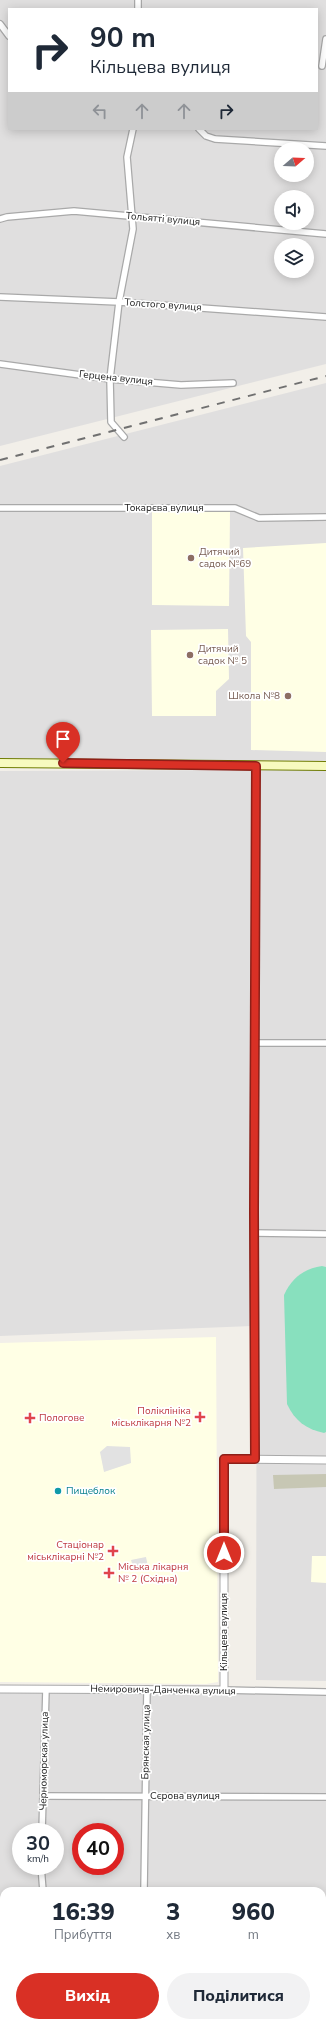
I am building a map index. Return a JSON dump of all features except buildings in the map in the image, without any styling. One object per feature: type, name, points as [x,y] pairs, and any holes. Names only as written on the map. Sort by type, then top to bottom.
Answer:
[{"type":"main road","points":[[0,763],[326,766]]},
{"type":"street","points":[[0,24],[8,35]]},
{"type":"street","points":[[322,66],[326,39]]},
{"type":"street","points":[[124,437],[111,422],[110,379],[119,302],[133,229],[127,157],[133,130]]},
{"type":"street","points":[[200,130],[206,136],[215,139],[326,146]]},
{"type":"street","name":"Тольятті вулиця","points":[[0,219],[7,217],[74,211],[326,234]]},
{"type":"street","name":"Толстого вулиця","points":[[0,297],[119,302],[326,317]]},
{"type":"street","name":"Герцена вулиця","points":[[0,364],[110,379],[181,385],[233,384]]},
{"type":"street","name":"Токарєва вулиця","points":[[0,508],[235,508],[259,518],[326,517]]},
{"type":"street","points":[[255,1459],[254,1233],[256,766]]},
{"type":"street","points":[[255,1043],[326,1043]]},
{"type":"street","points":[[254,1233],[326,1234]]},
{"type":"street","name":"Кільцева вулиця","points":[[224,1690],[224,1459],[326,1460]]},
{"type":"street","name":"Немировича-Данченка вулиця","points":[[0,1689],[147,1689],[326,1692]]},
{"type":"street","name":"Черноморская улица","points":[[42,1823],[46,1689]]},
{"type":"street","name":"Брянская улица","points":[[144,1887],[144,1796],[147,1689]]},
{"type":"street","name":"Сєрова вулиця","points":[[44,1796],[326,1797]]},
{"type":"street","points":[[42,1875],[43,1887]]},
{"type":"shaded area","points":[[0,0],[326,0],[326,364],[0,446]]},
{"type":"shaded area","points":[[326,383],[326,761],[0,759],[0,466]]},
{"type":"shaded area","name":"Дитячий садок №69","points":[[152,511],[230,512],[229,606],[152,605]]},
{"type":"shaded area","name":"Школа №8","points":[[326,543],[326,752],[251,750],[251,642],[246,636],[243,548]]},
{"type":"shaded area","name":"Дитячий садок № 5","points":[[228,629],[229,679],[216,691],[216,716],[152,716],[151,630]]},
{"type":"shaded area","points":[[254,770],[252,1326],[0,1336],[0,771]]},
{"type":"shaded area","points":[[258,770],[326,770],[326,1681],[256,1680]]},
{"type":"shaded area","name":"Міська лікарня № 2 (Східна)","points":[[216,1337],[218,1682],[206,1684],[0,1682],[0,1343]]},
{"type":"shaded area","points":[[107,1446],[130,1447],[131,1463],[104,1472],[100,1452]]},
{"type":"shaded area","points":[[326,1474],[326,1487],[274,1489],[273,1475]]},
{"type":"shaded area","points":[[312,1556],[326,1556],[326,1583],[311,1582]]},
{"type":"shaded area","points":[[146,1557],[148,1567],[134,1570],[131,1560]]},
{"type":"shaded area","points":[[0,1693],[326,1694],[326,1887],[0,1887]]},
{"type":"green space","points":[[322,1266],[326,1267],[326,1432],[324,1433],[306,1427],[297,1420],[287,1404],[284,1295],[299,1275],[309,1269]]},
{"type":"railway","points":[[0,460],[326,376]]},
{"type":"place","name":"Дитячий садок №69","points":[[191,558]]},
{"type":"place","name":"Дитячий садок № 5","points":[[190,655]]},
{"type":"place","name":"Школа №8","points":[[288,696]]},
{"type":"place","name":"Поліклініка міськлікарня №2","points":[[200,1417]]},
{"type":"place","name":"Пологове","points":[[30,1418]]},
{"type":"place","name":"Пищеблок","points":[[58,1491]]},
{"type":"place","name":"Стаціонар міськлікарні №2","points":[[113,1551]]},
{"type":"place","name":"Міська лікарня № 2 (Східна)","points":[[109,1573]]},
{"type":"route","points":[[63,763],[256,766],[254,1211],[255,1459],[224,1459],[224,1553]]}]
